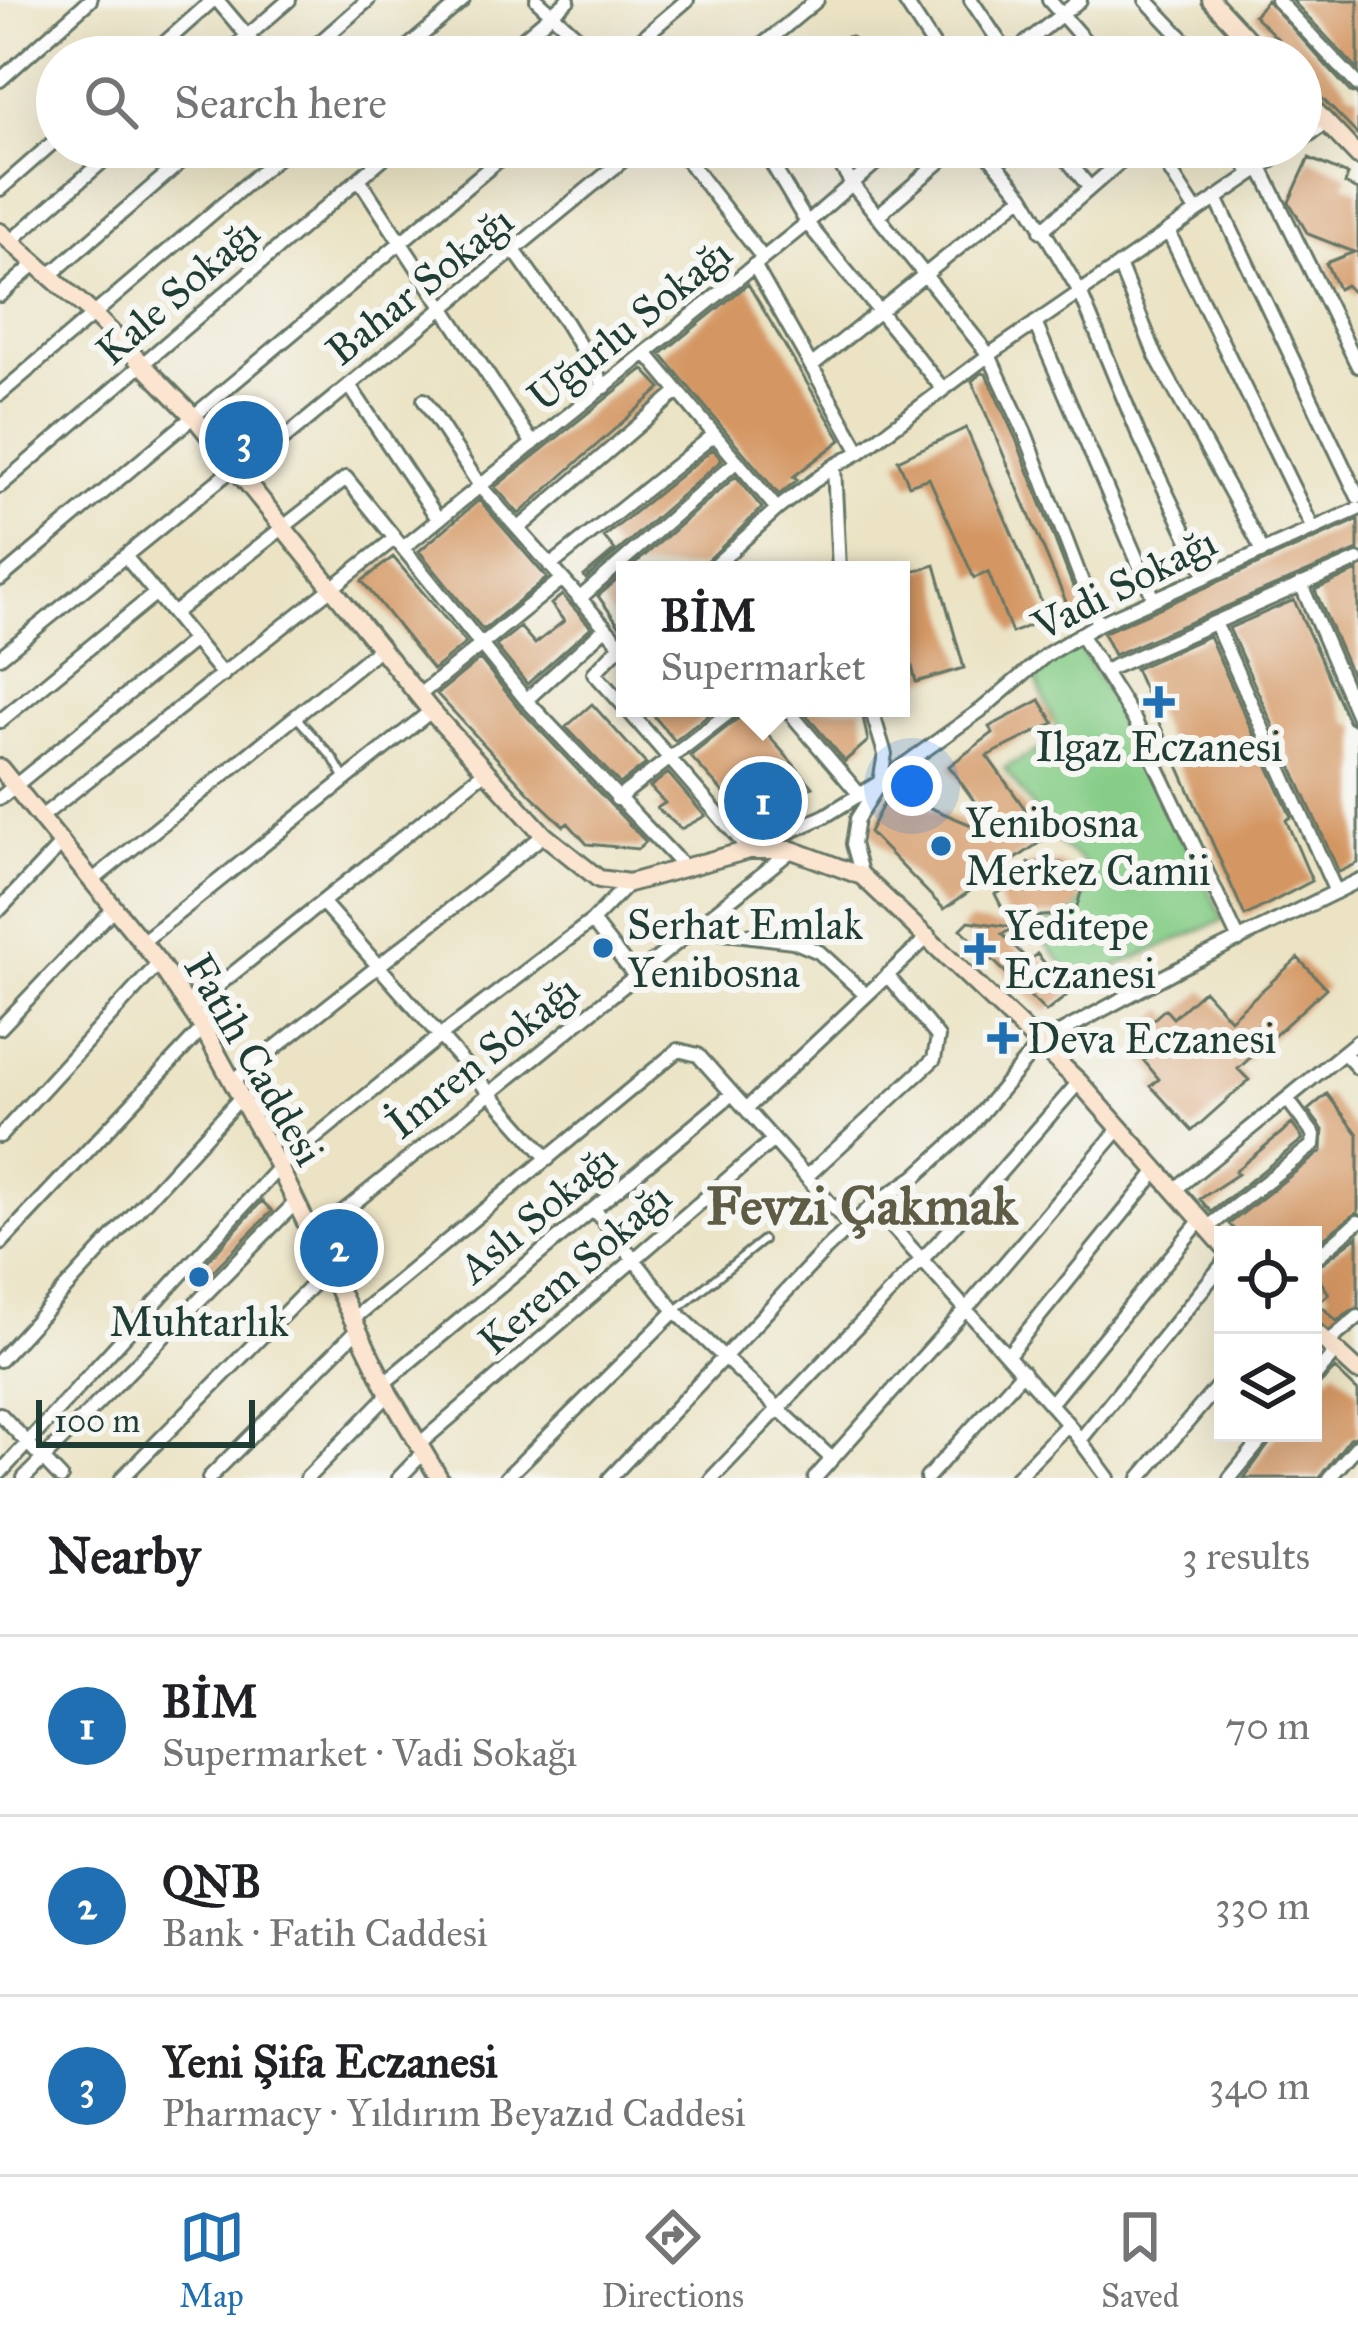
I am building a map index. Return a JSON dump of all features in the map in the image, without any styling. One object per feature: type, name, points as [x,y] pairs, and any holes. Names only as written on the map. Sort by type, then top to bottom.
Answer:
[{"type":"main road","points":[[1210,0],[1241,36]]},
{"type":"main road","points":[[1322,119],[1358,156]]},
{"type":"main road","points":[[5,236],[93,314],[195,418],[418,696],[544,835],[599,879],[629,883],[749,850],[792,850],[862,876],[1079,1082],[1214,1235]]},
{"type":"main road","name":"Fatih Caddesi","points":[[0,768],[7,790],[63,842],[160,963],[202,1028],[279,1167],[387,1389],[439,1478]]},
{"type":"main road","points":[[1325,1342],[1358,1371]]},
{"type":"street","points":[[50,36],[90,0]]},
{"type":"street","points":[[173,36],[215,0],[247,36],[289,0]]},
{"type":"street","points":[[326,36],[368,0]]},
{"type":"street","points":[[421,36],[463,0]]},
{"type":"street","points":[[537,0],[576,36]]},
{"type":"street","points":[[525,36],[568,0]]},
{"type":"street","points":[[645,36],[687,0]]},
{"type":"street","points":[[773,36],[817,0]]},
{"type":"street","points":[[904,0],[927,36]]},
{"type":"street","points":[[970,0],[994,36]]},
{"type":"street","points":[[1049,0],[1080,36]]},
{"type":"street","points":[[1035,36],[1081,0]]},
{"type":"street","points":[[1146,0],[1180,36]]},
{"type":"street","points":[[1277,0],[1311,36]]},
{"type":"street","points":[[0,80],[36,48]]},
{"type":"street","points":[[1322,48],[1358,86]]},
{"type":"street","points":[[1322,126],[1326,123]]},
{"type":"street","points":[[0,189],[36,157]]},
{"type":"street","points":[[5,236],[92,168]]},
{"type":"street","points":[[0,295],[42,270],[171,168]]},
{"type":"street","points":[[0,394],[265,168]]},
{"type":"street","name":"Kale Sokağı","points":[[0,486],[372,168]]},
{"type":"street","points":[[0,579],[490,168]]},
{"type":"street","name":"Bahar Sokağı","points":[[0,657],[350,386],[614,168]]},
{"type":"street","points":[[692,168],[758,262],[860,452]]},
{"type":"street","points":[[774,168],[807,223],[943,389]]},
{"type":"street","points":[[842,168],[989,355],[1026,435],[1098,624]]},
{"type":"street","name":"Uğurlu Sokağı","points":[[41,817],[333,590],[438,520],[870,168]]},
{"type":"street","points":[[877,216],[933,168]]},
{"type":"street","points":[[1000,168],[1023,196],[1079,292],[1138,434],[1206,576]]},
{"type":"street","points":[[1074,168],[1089,187]]},
{"type":"street","points":[[1041,231],[1112,168]]},
{"type":"street","points":[[1168,168],[1196,211]]},
{"type":"street","points":[[1253,168],[1358,366]]},
{"type":"street","points":[[720,561],[834,466],[1260,168]]},
{"type":"street","points":[[359,179],[533,444]]},
{"type":"street","points":[[811,366],[1023,196]]},
{"type":"street","points":[[1216,198],[1358,497]]},
{"type":"street","points":[[1168,231],[1313,529]]},
{"type":"street","points":[[514,250],[604,387]]},
{"type":"street","points":[[1119,265],[1156,356],[1263,551]]},
{"type":"street","points":[[1035,323],[1154,599]]},
{"type":"street","points":[[646,353],[777,509]]},
{"type":"street","points":[[350,386],[438,520]]},
{"type":"street","points":[[518,529],[676,393]]},
{"type":"street","points":[[424,400],[480,486],[616,638]]},
{"type":"street","points":[[550,566],[715,435]]},
{"type":"street","points":[[622,561],[737,461]]},
{"type":"street","points":[[834,466],[839,561]]},
{"type":"street","points":[[174,613],[346,478],[479,646],[685,868]]},
{"type":"street","name":"Vadi Sokağı","points":[[749,850],[825,816],[880,782],[1080,634],[1358,509]]},
{"type":"street","points":[[125,556],[223,675]]},
{"type":"street","points":[[1104,671],[1358,560]]},
{"type":"street","points":[[579,598],[616,566]]},
{"type":"street","points":[[418,696],[562,579]]},
{"type":"street","points":[[1301,584],[1358,717]]},
{"type":"street","points":[[0,721],[156,593]]},
{"type":"street","points":[[1215,622],[1336,892]]},
{"type":"street","points":[[526,700],[605,628]]},
{"type":"street","points":[[1080,634],[1135,721],[1239,940]]},
{"type":"street","points":[[7,790],[194,640]]},
{"type":"street","points":[[93,880],[379,649]]},
{"type":"street","points":[[594,673],[616,651]]},
{"type":"street","points":[[576,654],[616,696]]},
{"type":"street","points":[[142,942],[431,711]]},
{"type":"street","points":[[634,717],[749,850]]},
{"type":"street","points":[[617,799],[719,717]]},
{"type":"street","points":[[794,717],[860,795]]},
{"type":"street","points":[[862,876],[853,844],[857,819],[880,782],[885,754],[874,717]]},
{"type":"street","points":[[190,1009],[484,773]]},
{"type":"street","points":[[0,1360],[237,1089],[378,967],[544,835]]},
{"type":"street","points":[[0,909],[63,842]]},
{"type":"street","name":"İmren Sokağı","points":[[313,1236],[792,850]]},
{"type":"street","points":[[610,1478],[850,1226],[968,1130],[1040,1044],[1358,881]]},
{"type":"street","points":[[0,1473],[279,1167],[592,921],[629,883]]},
{"type":"street","points":[[322,902],[548,1159]]},
{"type":"street","points":[[0,1028],[115,908]]},
{"type":"street","points":[[592,921],[634,976]]},
{"type":"street","points":[[694,929],[793,941],[819,952],[866,995]]},
{"type":"street","points":[[746,1109],[929,936]]},
{"type":"street","points":[[0,1136],[160,963]]},
{"type":"street","points":[[806,1177],[934,1059],[938,1037],[887,975]]},
{"type":"street","points":[[0,1244],[202,1028]]},
{"type":"street","points":[[1174,1191],[1358,1042]]},
{"type":"street","points":[[209,1478],[356,1324],[678,1050],[698,1055],[850,1226]]},
{"type":"street","points":[[1344,1053],[1358,1068]]},
{"type":"street","points":[[712,1478],[922,1259],[1079,1082]]},
{"type":"street","name":"Aslı Sokağı","points":[[307,1478],[387,1389],[732,1094]]},
{"type":"street","points":[[1050,1404],[1204,1224],[1313,1145],[1314,1135],[1287,1099]]},
{"type":"street","points":[[815,1478],[968,1308],[1120,1128]]},
{"type":"street","name":"Kerem Sokağı","points":[[399,1478],[420,1450],[773,1140]]},
{"type":"street","points":[[1008,1355],[1157,1171]]},
{"type":"street","points":[[24,1478],[296,1202]]},
{"type":"street","points":[[873,1204],[1081,1439],[1108,1478]]},
{"type":"street","points":[[594,1209],[675,1310],[832,1459]]},
{"type":"street","points":[[1322,1252],[1358,1222]]},
{"type":"street","points":[[122,1478],[328,1268]]},
{"type":"street","points":[[1081,1439],[1214,1275]]},
{"type":"street","points":[[506,1478],[675,1310]]},
{"type":"street","points":[[1325,1342],[1358,1317]]},
{"type":"street","points":[[936,1475],[1023,1372]]},
{"type":"street","points":[[1140,1478],[1214,1391]]},
{"type":"street","points":[[0,1414],[61,1478]]},
{"type":"street","points":[[1016,1478],[1068,1424]]},
{"type":"street","points":[[1230,1478],[1260,1442]]},
{"type":"street","points":[[1329,1478],[1358,1445]]},
{"type":"lane","points":[[296,716],[345,779]]},
{"type":"lane","points":[[675,1310],[764,1240]]},
{"type":"green space","points":[[1078,645],[1127,724],[1224,920],[1079,982],[1033,929],[1074,913],[1090,888],[1083,862],[1059,844],[1004,768],[1061,738],[1034,675]]},
{"type":"building","points":[[1267,0],[1299,36],[1275,36],[1254,15]]},
{"type":"building","points":[[1292,0],[1358,0],[1358,70]]},
{"type":"building","points":[[1322,61],[1358,95],[1358,135],[1322,98]]},
{"type":"building","points":[[1322,164],[1348,175],[1345,184],[1358,190],[1358,297],[1346,285],[1338,289],[1326,263],[1354,252],[1308,234],[1289,202],[1304,168],[1322,168]]},
{"type":"building","points":[[748,284],[841,440],[793,477],[797,480],[779,495],[661,354]]},
{"type":"building","points":[[643,369],[661,388],[519,514],[495,487]]},
{"type":"building","points":[[982,373],[1016,439],[1082,610],[1073,618],[972,381]]},
{"type":"building","points":[[966,428],[1048,617],[1012,633],[988,572],[974,578],[929,478],[909,485],[898,460]]},
{"type":"building","points":[[713,449],[722,460],[586,579],[615,550],[604,537]]},
{"type":"building","points":[[736,476],[762,508],[707,561],[638,561]]},
{"type":"building","points":[[479,500],[547,578],[483,630],[419,551]]},
{"type":"building","points":[[1358,520],[1358,550],[1114,655],[1103,633]]},
{"type":"building","points":[[393,557],[466,643],[433,670],[362,581]]},
{"type":"building","points":[[935,565],[964,668],[916,682],[910,658],[910,572]]},
{"type":"building","points":[[1358,571],[1358,690],[1315,590]]},
{"type":"building","points":[[616,581],[616,621],[598,596]]},
{"type":"building","points":[[562,595],[591,627],[527,684],[496,646],[520,627],[535,644],[564,621],[551,604]]},
{"type":"building","points":[[1294,600],[1348,721],[1358,727],[1358,863],[1339,872],[1229,628]]},
{"type":"building","points":[[1209,636],[1291,817],[1286,820],[1312,881],[1245,916],[1135,669]]},
{"type":"building","points":[[480,659],[518,707],[646,842],[638,849],[587,844],[531,795],[437,694]]},
{"type":"building","points":[[1040,700],[1054,723],[987,756],[1046,838],[944,909],[869,832],[890,791],[1000,837],[949,766],[993,733],[989,727]]},
{"type":"building","points":[[592,704],[646,764],[620,784],[566,727]]},
{"type":"building","points":[[655,717],[706,717],[675,741]]},
{"type":"building","points":[[740,717],[753,717],[813,787],[742,813],[690,756]]},
{"type":"building","points":[[808,717],[863,717],[868,741],[845,761]]},
{"type":"building","points":[[668,773],[705,816],[681,829],[657,808],[665,803],[650,787]]},
{"type":"building","points":[[1029,863],[1061,863],[1076,873],[1082,889],[1077,906],[1067,915],[1041,916],[1002,934],[1029,961],[1037,954],[1070,993],[1046,1012],[961,929],[969,921],[1012,927],[995,894],[1027,879]]},
{"type":"building","points":[[1298,958],[1326,988],[1238,1069],[1249,1080],[1192,1131],[1151,1086],[1159,1079],[1144,1061],[1153,1053],[1136,1035],[1165,1009],[1173,1018],[1204,990],[1230,1019]]},
{"type":"building","points":[[1327,1094],[1358,1134],[1358,1212],[1322,1239],[1322,1226],[1231,1226],[1322,1151],[1323,1130],[1308,1110]]},
{"type":"building","points":[[1292,1124],[1303,1139],[1211,1212],[1200,1199],[1238,1174],[1235,1171]]},
{"type":"building","points":[[262,1201],[272,1211],[198,1286],[191,1279]]},
{"type":"building","points":[[1358,1236],[1358,1307],[1337,1321],[1322,1307],[1329,1294],[1322,1284],[1322,1263]]},
{"type":"building","points":[[1335,1369],[1358,1391],[1358,1435],[1350,1438],[1319,1478],[1244,1478],[1270,1442],[1322,1442],[1322,1382]]},
{"type":"place","name":"Yeni Şifa Eczanesi","points":[[244,440]]},
{"type":"place","name":"Ilgaz Eczanesi","points":[[1159,702]]},
{"type":"place","name":"BİM","points":[[763,801]]},
{"type":"place","name":"Yenibosna Merkez Camii","points":[[941,846]]},
{"type":"place","name":"Serhat Emlak Yenibosna","points":[[603,948]]},
{"type":"place","name":"Yeditepe Eczanesi","points":[[980,949]]},
{"type":"place","name":"Deva Eczanesi","points":[[1003,1038]]},
{"type":"place","name":"QNB","points":[[339,1248]]},
{"type":"place","name":"Muhtarlık","points":[[199,1277]]},
{"type":"district","name":"Fevzi Çakmak","points":[[862,1205]]}]
